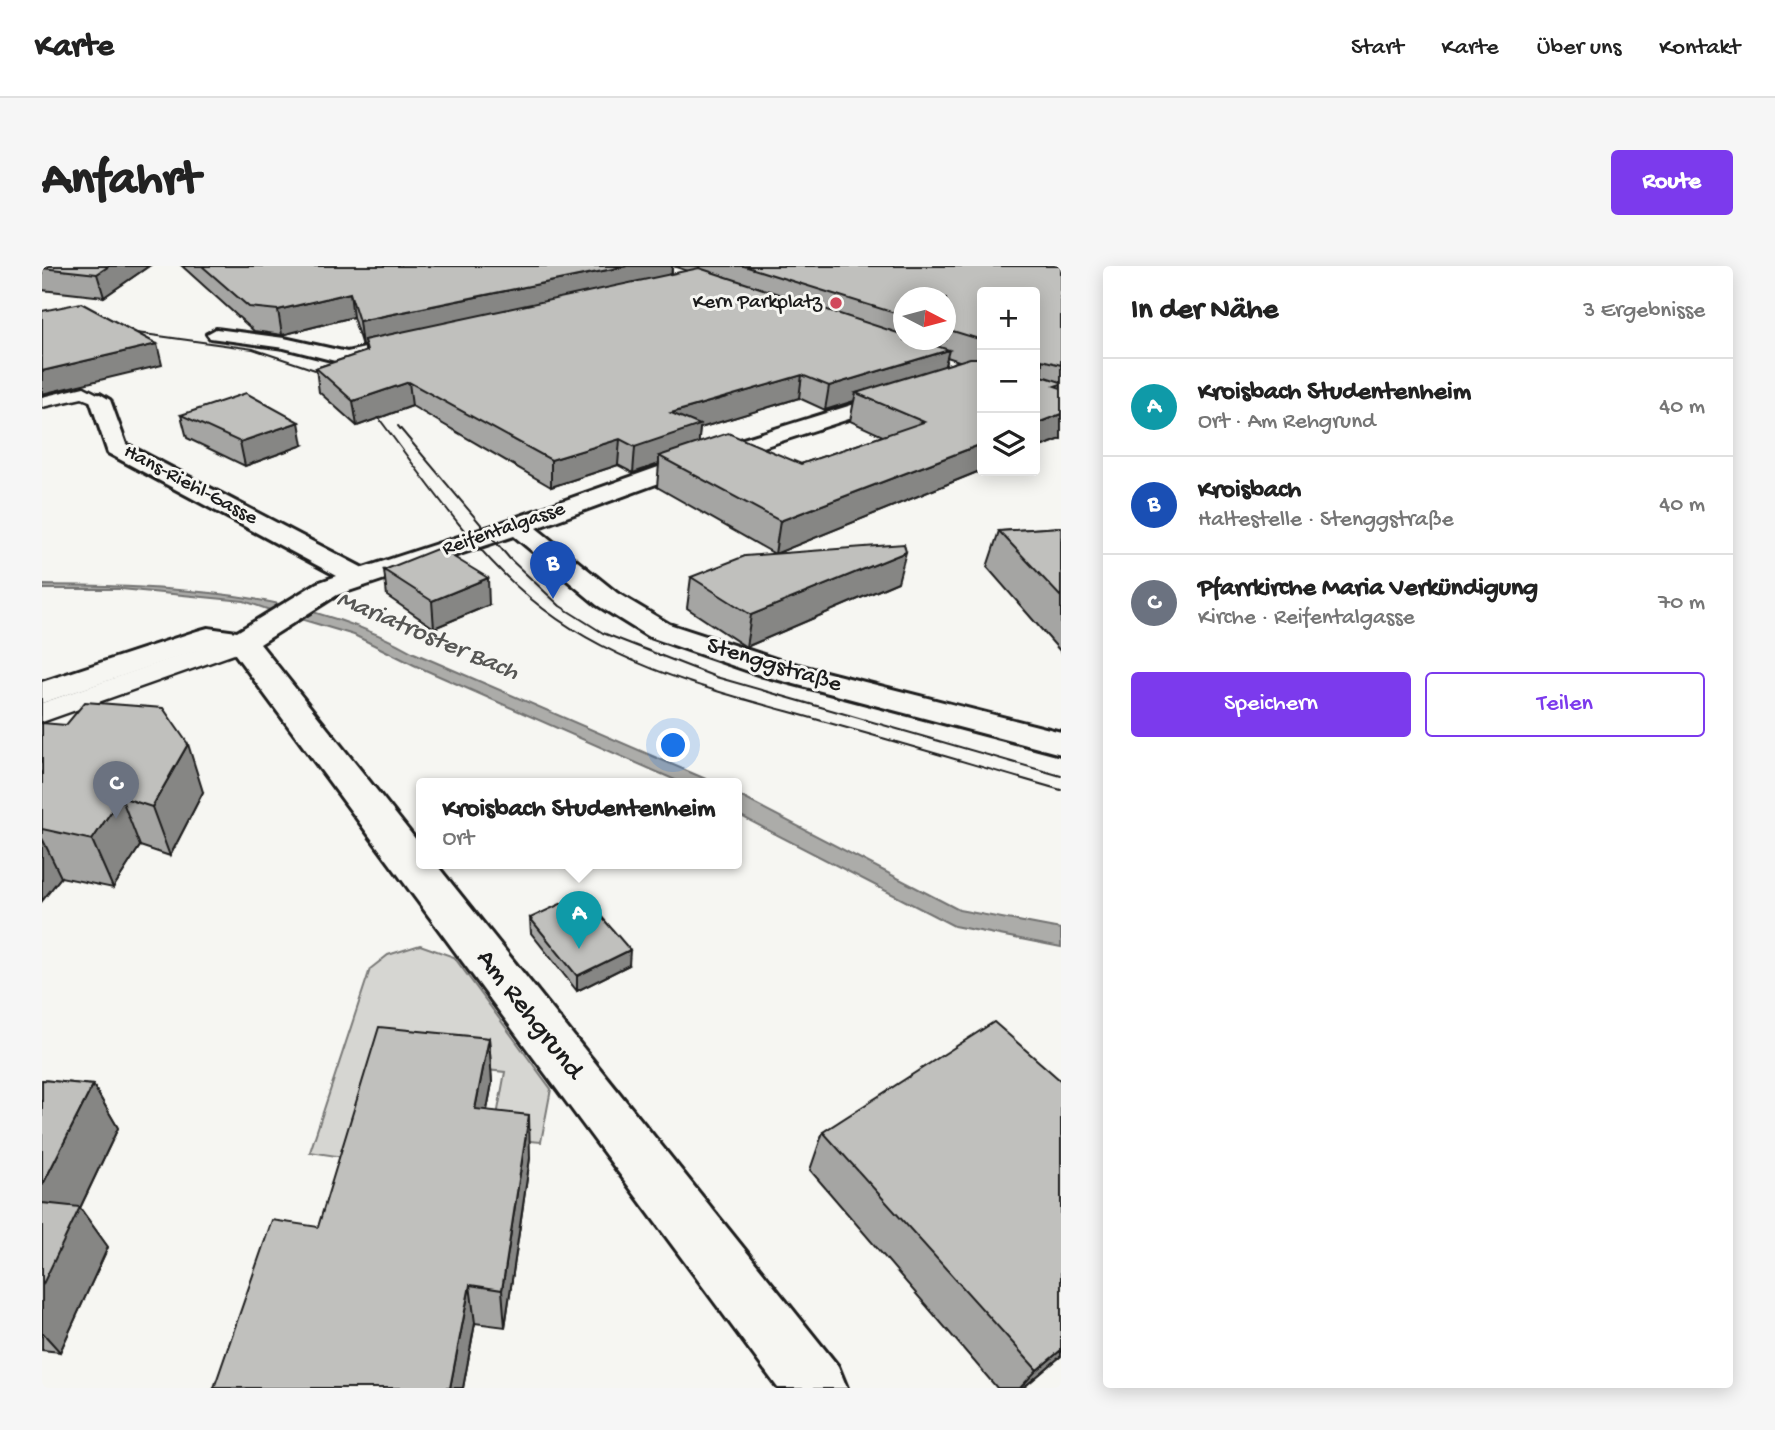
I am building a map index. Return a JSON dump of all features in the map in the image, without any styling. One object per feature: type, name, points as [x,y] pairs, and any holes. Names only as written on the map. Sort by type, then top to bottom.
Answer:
[{"type":"street","points":[[216,334],[284,343],[347,358],[412,343]]},
{"type":"street","name":"Reifentalgasse","points":[[256,632],[327,589],[517,526],[703,459],[919,390]]},
{"type":"street","name":"Hans-Riehl-Gasse","points":[[100,400],[116,448],[361,578]]},
{"type":"street","name":"Stenggstraße","points":[[517,526],[607,599],[659,630],[771,668],[1061,743]]},
{"type":"street","points":[[42,693],[208,637],[256,632]]},
{"type":"street","name":"Am Rehgrund","points":[[256,632],[416,848]]},
{"type":"street","name":"Am Rehgrund","points":[[432,869],[816,1388]]},
{"type":"lane","name":"Hans-Riehl-Gasse","points":[[42,402],[84,392],[100,400]]},
{"type":"lane","points":[[42,713],[256,632]]},
{"type":"shaded area","name":"Mariatroster Bach","points":[[42,585],[185,590],[281,604],[327,616],[372,632],[414,653],[703,778],[671,778],[414,665],[354,635],[244,601],[121,589],[42,589]]},
{"type":"shaded area","points":[[742,797],[959,910],[1061,929],[1061,947],[954,926],[742,817]]},
{"type":"shaded area","points":[[420,945],[454,957],[551,1089],[541,1142],[493,1138],[505,1072],[391,1060],[362,1160],[310,1152],[370,969],[388,955]]},
{"type":"building","points":[[42,266],[109,266],[97,274]]},
{"type":"building","points":[[202,266],[627,266],[359,321],[350,293],[278,310],[249,307]]},
{"type":"building","points":[[744,266],[1061,266],[1061,365],[1042,360],[1042,376],[1061,382],[1055,386],[1061,388],[1061,414],[1040,422],[1040,287],[977,287],[977,338],[956,332],[956,287],[893,287],[893,313]]},
{"type":"building","points":[[699,268],[893,331],[893,350],[949,350],[829,386],[802,375],[671,413],[700,425],[635,447],[620,439],[551,460],[409,382],[353,401],[316,368],[367,351],[364,340]]},
{"type":"building","points":[[81,303],[157,344],[42,371],[42,311]]},
{"type":"building","points":[[977,358],[977,446],[780,521],[659,456],[728,433],[801,464],[924,422],[856,393]]},
{"type":"building","points":[[246,393],[299,422],[240,442],[181,415]]},
{"type":"building","points":[[1061,527],[1061,597],[999,531]]},
{"type":"building","points":[[904,544],[906,552],[751,615],[691,577],[745,556]]},
{"type":"building","points":[[439,548],[488,578],[432,601],[384,570]]},
{"type":"building","points":[[85,702],[163,708],[188,744],[152,807],[121,797],[92,840],[42,829],[42,723],[66,725]]},
{"type":"building","points":[[582,894],[630,950],[577,976],[530,918]]},
{"type":"building","points":[[994,1022],[1061,1081],[1061,1350],[1037,1370],[823,1132]]},
{"type":"building","points":[[379,1027],[489,1038],[475,1109],[529,1115],[502,1290],[470,1285],[450,1388],[214,1388],[272,1220],[318,1227]]},
{"type":"building","points":[[42,1080],[93,1085],[42,1186]]},
{"type":"building","points":[[42,1203],[80,1207],[42,1286]]},
{"type":"tram line","points":[[115,330],[253,349],[333,376]]},
{"type":"tram line","points":[[368,404],[444,506],[507,578],[563,623],[597,643],[632,660],[707,688],[1061,790]]},
{"type":"tram line","points":[[398,426],[510,559],[560,606],[603,633],[716,677],[1061,776]]},
{"type":"place","name":"Kern Parkplatz","points":[[836,303]]},
{"type":"place","name":"Kroisbach","points":[[553,599]]},
{"type":"place","name":"Pfarrkirche Maria Verkündigung","points":[[116,819]]},
{"type":"place","name":"Kroisbach Studentenheim","points":[[579,949]]}]
